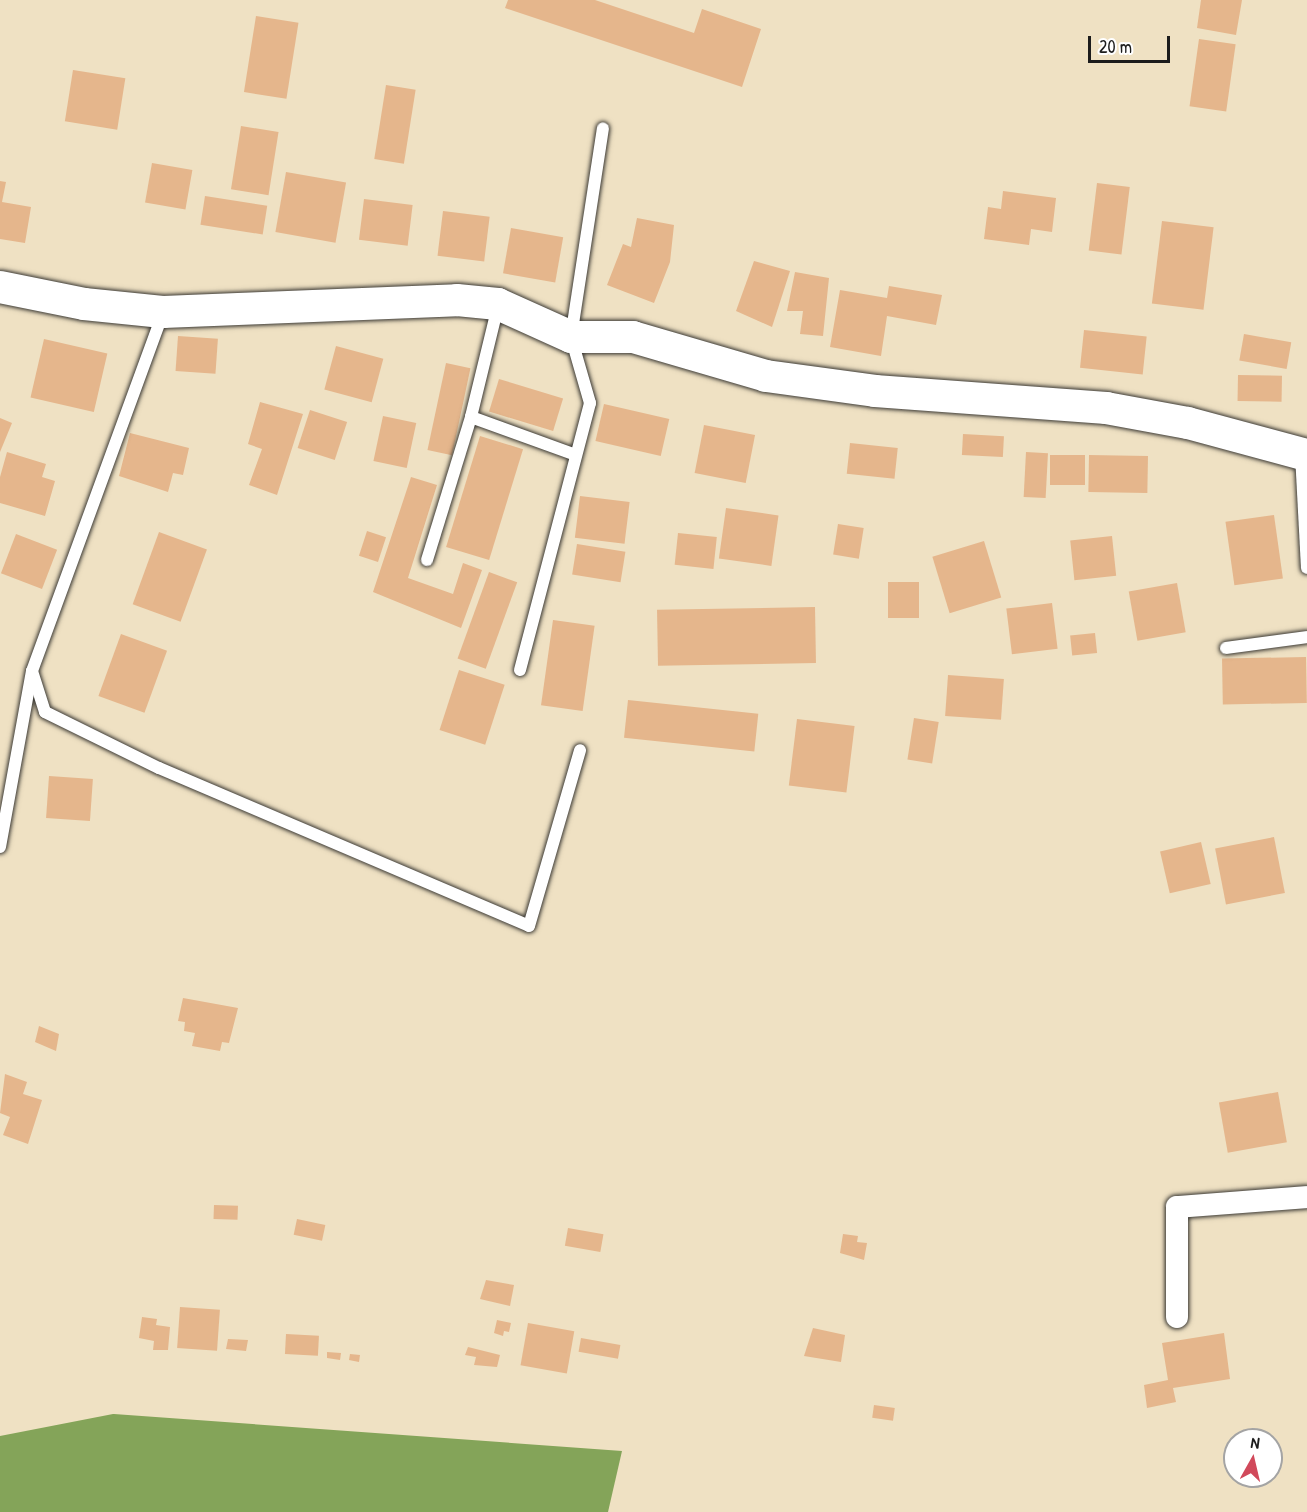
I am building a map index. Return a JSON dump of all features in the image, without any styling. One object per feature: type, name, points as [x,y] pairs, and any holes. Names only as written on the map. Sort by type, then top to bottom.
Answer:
[{"type":"main road","points":[[0,287],[84,304],[163,312],[457,300],[498,304],[571,337],[633,337],[766,376],[875,391],[1106,408],[1188,423],[1304,454]]},
{"type":"street","points":[[1177,1317],[1177,1207],[1307,1197]]},
{"type":"lane","points":[[520,670],[573,454],[590,403],[571,337],[603,128]]},
{"type":"lane","points":[[427,560],[471,417],[498,304]]},
{"type":"lane","points":[[0,848],[32,671],[163,312]]},
{"type":"lane","points":[[471,417],[573,454]]},
{"type":"lane","points":[[1304,454],[1307,568]]},
{"type":"lane","points":[[1227,648],[1307,637]]},
{"type":"lane","points":[[32,671],[45,712],[159,768],[529,926],[580,750]]},
{"type":"green space","points":[[113,1414],[622,1451],[608,1512],[0,1512],[0,1436]]},
{"type":"building","points":[[508,0],[595,0],[694,33],[702,9],[761,29],[742,87],[505,8]]},
{"type":"building","points":[[1201,0],[1242,0],[1236,35],[1197,28]]},
{"type":"building","points":[[256,16],[298,23],[286,99],[244,92]]},
{"type":"building","points":[[1199,39],[1236,44],[1226,111],[1190,106]]},
{"type":"building","points":[[73,70],[125,78],[117,130],[65,121]]},
{"type":"building","points":[[386,85],[416,90],[404,164],[374,159]]},
{"type":"building","points":[[241,126],[279,132],[269,195],[231,189]]},
{"type":"building","points":[[152,163],[192,170],[185,210],[145,202]]},
{"type":"building","points":[[286,172],[346,183],[335,243],[275,232]]},
{"type":"building","points":[[0,181],[6,182],[2,202],[31,207],[25,243],[0,239]]},
{"type":"building","points":[[1097,183],[1130,187],[1121,255],[1089,250]]},
{"type":"building","points":[[1003,191],[1056,198],[1052,232],[1031,229],[1029,245],[984,239],[988,207],[1001,209]]},
{"type":"building","points":[[205,196],[267,206],[263,234],[200,225]]},
{"type":"building","points":[[364,199],[413,205],[408,246],[359,240]]},
{"type":"building","points":[[443,211],[490,217],[484,261],[438,256]]},
{"type":"building","points":[[637,218],[674,225],[670,262],[654,303],[607,285],[623,244],[631,247]]},
{"type":"building","points":[[1162,221],[1214,227],[1203,310],[1152,303]]},
{"type":"building","points":[[511,228],[563,237],[555,283],[503,273]]},
{"type":"building","points":[[754,261],[790,271],[772,327],[736,311]]},
{"type":"building","points":[[795,272],[829,278],[823,336],[800,334],[803,311],[787,311]]},
{"type":"building","points":[[889,286],[942,295],[936,325],[887,316],[881,356],[830,347],[840,290],[887,298]]},
{"type":"building","points":[[1084,330],[1147,337],[1143,374],[1080,368]]},
{"type":"building","points":[[1244,334],[1291,342],[1287,369],[1239,361]]},
{"type":"building","points":[[178,336],[218,339],[215,374],[176,371]]},
{"type":"building","points":[[44,339],[107,354],[94,412],[31,397]]},
{"type":"building","points":[[336,346],[383,359],[372,402],[324,389]]},
{"type":"building","points":[[446,363],[470,368],[452,455],[427,450]]},
{"type":"building","points":[[1238,375],[1282,376],[1282,402],[1238,401]]},
{"type":"building","points":[[499,379],[563,399],[553,431],[489,412]]},
{"type":"building","points":[[260,402],[303,414],[277,495],[249,485],[262,449],[248,444]]},
{"type":"building","points":[[604,404],[669,419],[661,456],[595,441]]},
{"type":"building","points":[[310,410],[347,422],[335,460],[298,448]]},
{"type":"building","points":[[383,416],[416,423],[407,468],[373,461]]},
{"type":"building","points":[[0,418],[12,423],[0,452]]},
{"type":"building","points":[[704,425],[755,435],[746,483],[695,473]]},
{"type":"building","points":[[130,433],[189,448],[183,475],[173,473],[168,492],[119,476]]},
{"type":"building","points":[[963,434],[1004,436],[1003,457],[962,455]]},
{"type":"building","points":[[480,436],[523,449],[489,560],[446,547]]},
{"type":"building","points":[[850,443],[898,448],[894,479],[847,474]]},
{"type":"building","points":[[7,452],[46,464],[42,477],[55,481],[45,516],[0,503],[0,477]]},
{"type":"building","points":[[1026,452],[1048,453],[1046,498],[1024,497]]},
{"type":"building","points":[[1050,455],[1085,455],[1085,485],[1050,485]]},
{"type":"building","points":[[1089,455],[1148,456],[1147,493],[1088,492]]},
{"type":"building","points":[[411,477],[437,485],[408,578],[453,594],[463,563],[482,570],[461,628],[373,592]]},
{"type":"building","points":[[580,496],[630,502],[625,544],[575,538]]},
{"type":"building","points":[[726,508],[778,515],[771,566],[719,559]]},
{"type":"building","points":[[1274,515],[1283,578],[1234,585],[1225,522]]},
{"type":"building","points":[[838,524],[864,528],[859,559],[833,555]]},
{"type":"building","points":[[367,531],[386,537],[378,562],[359,556]]},
{"type":"building","points":[[159,532],[207,549],[181,622],[133,604]]},
{"type":"building","points":[[678,533],[717,537],[713,569],[675,565]]},
{"type":"building","points":[[16,534],[57,550],[42,589],[1,573]]},
{"type":"building","points":[[1112,536],[1116,576],[1074,580],[1070,540]]},
{"type":"building","points":[[984,541],[1001,597],[950,613],[932,557]]},
{"type":"building","points":[[577,544],[625,552],[621,582],[572,575]]},
{"type":"building","points":[[489,572],[517,582],[486,669],[458,658]]},
{"type":"building","points":[[888,582],[919,582],[919,618],[888,618]]},
{"type":"building","points":[[1177,583],[1186,632],[1137,641],[1129,592]]},
{"type":"building","points":[[1052,603],[1058,649],[1012,654],[1006,609]]},
{"type":"building","points":[[815,607],[816,663],[658,666],[657,610]]},
{"type":"building","points":[[553,620],[595,626],[583,711],[541,705]]},
{"type":"building","points":[[1095,633],[1097,653],[1072,656],[1070,636]]},
{"type":"building","points":[[121,634],[167,651],[144,713],[98,696]]},
{"type":"building","points":[[1306,657],[1307,703],[1223,704],[1222,658]]},
{"type":"building","points":[[459,670],[505,685],[485,745],[440,730]]},
{"type":"building","points":[[948,675],[1004,679],[1001,720],[945,716]]},
{"type":"building","points":[[628,700],[758,714],[754,751],[624,738]]},
{"type":"building","points":[[914,718],[939,722],[932,763],[907,759]]},
{"type":"building","points":[[797,719],[855,726],[846,793],[789,786]]},
{"type":"building","points":[[49,776],[93,779],[90,821],[46,818]]},
{"type":"building","points":[[1274,837],[1285,893],[1226,904],[1215,848]]},
{"type":"building","points":[[1201,842],[1211,884],[1170,893],[1160,851]]},
{"type":"building","points":[[183,998],[238,1008],[229,1043],[222,1042],[220,1051],[192,1046],[195,1033],[184,1031],[185,1022],[178,1021]]},
{"type":"building","points":[[39,1026],[59,1034],[56,1051],[35,1042]]},
{"type":"building","points":[[5,1074],[27,1082],[23,1094],[42,1100],[28,1144],[3,1135],[10,1117],[0,1113]]},
{"type":"building","points":[[1278,1092],[1287,1142],[1228,1153],[1219,1102]]},
{"type":"building","points":[[214,1205],[238,1206],[237,1220],[214,1219]]},
{"type":"building","points":[[297,1219],[325,1225],[322,1241],[294,1235]]},
{"type":"building","points":[[568,1228],[603,1234],[600,1252],[565,1246]]},
{"type":"building","points":[[843,1234],[858,1236],[857,1242],[867,1243],[864,1260],[840,1253]]},
{"type":"building","points":[[486,1280],[514,1285],[510,1306],[480,1299]]},
{"type":"building","points":[[180,1307],[220,1310],[217,1351],[177,1348]]},
{"type":"building","points":[[142,1317],[157,1319],[156,1325],[170,1327],[168,1350],[153,1350],[154,1341],[139,1338]]},
{"type":"building","points":[[497,1320],[511,1323],[509,1332],[504,1331],[503,1336],[494,1333]]},
{"type":"building","points":[[528,1323],[574,1331],[567,1374],[521,1365]]},
{"type":"building","points":[[813,1328],[845,1335],[841,1362],[804,1356]]},
{"type":"building","points":[[1224,1333],[1230,1379],[1173,1388],[1176,1402],[1147,1408],[1144,1385],[1168,1380],[1162,1343]]},
{"type":"building","points":[[286,1334],[319,1336],[318,1356],[285,1354]]},
{"type":"building","points":[[581,1338],[620,1345],[618,1359],[579,1352]]},
{"type":"building","points":[[228,1339],[248,1340],[246,1351],[226,1349]]},
{"type":"building","points":[[468,1347],[500,1355],[497,1367],[474,1365],[476,1357],[465,1355]]},
{"type":"building","points":[[327,1352],[341,1353],[340,1360],[327,1358]]},
{"type":"building","points":[[350,1354],[360,1355],[359,1362],[349,1360]]},
{"type":"building","points":[[874,1405],[895,1408],[893,1421],[872,1418]]}]
